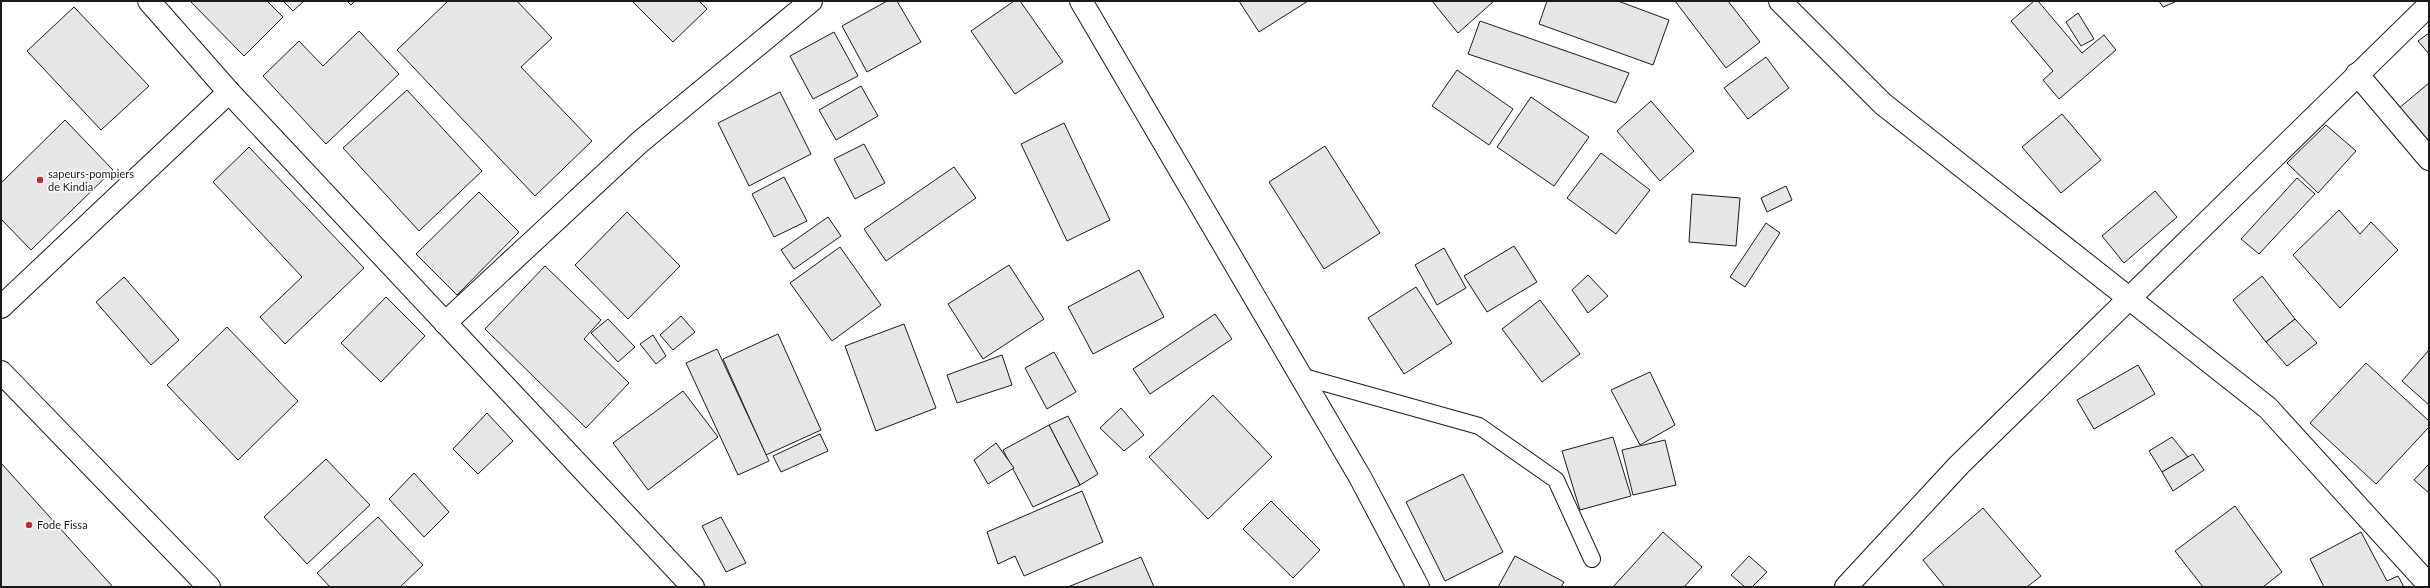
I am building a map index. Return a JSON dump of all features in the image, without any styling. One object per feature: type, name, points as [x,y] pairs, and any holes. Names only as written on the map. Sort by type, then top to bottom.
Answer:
[{"type":"street","points":[[149,1],[229,92],[693,587]]},
{"type":"street","points":[[445,323],[640,142],[811,1]]},
{"type":"street","points":[[1081,1],[1360,477],[1418,587]]},
{"type":"street","points":[[1780,1],[1883,104],[2128,299],[2268,408],[2429,585]]},
{"type":"street","points":[[1846,587],[1959,465],[2429,5]]},
{"type":"street","points":[[2357,74],[2429,159]]},
{"type":"street","points":[[1,307],[229,92]]},
{"type":"street","points":[[1,372],[209,587]]},
{"type":"lane","points":[[1300,376],[1479,426],[1556,480],[1592,559]]},
{"type":"building","points":[[190,1],[267,1],[283,17],[244,56]]},
{"type":"building","points":[[283,1],[304,1],[293,11]]},
{"type":"building","points":[[347,1],[355,1],[351,5]]},
{"type":"building","points":[[448,1],[517,1],[552,38],[521,67],[592,141],[535,196],[397,50]]},
{"type":"building","points":[[632,1],[699,1],[707,9],[673,42]]},
{"type":"building","points":[[887,1],[897,1],[921,42],[867,72],[842,26]]},
{"type":"building","points":[[1014,1],[1020,1],[1063,62],[1015,94],[971,31]]},
{"type":"building","points":[[1239,1],[1308,1],[1259,32]]},
{"type":"building","points":[[1432,1],[1494,1],[1458,33]]},
{"type":"building","points":[[1547,1],[1618,1],[1669,20],[1653,65],[1539,24]]},
{"type":"building","points":[[1675,1],[1728,1],[1760,42],[1726,68]]},
{"type":"building","points":[[2034,1],[2038,1],[2082,53],[2104,35],[2116,50],[2059,99],[2043,80],[2053,71],[2011,21]]},
{"type":"building","points":[[2159,1],[2174,1],[2175,2],[2163,7]]},
{"type":"building","points":[[74,7],[149,86],[101,130],[27,51]]},
{"type":"building","points":[[2078,13],[2094,39],[2081,46],[2066,22]]},
{"type":"building","points":[[1480,21],[1629,73],[1616,103],[1468,54]]},
{"type":"building","points":[[359,31],[399,74],[326,144],[263,76],[299,41],[323,66]]},
{"type":"building","points":[[834,32],[858,76],[813,99],[790,56]]},
{"type":"building","points":[[2429,33],[2429,54],[2418,41]]},
{"type":"building","points":[[1766,57],[1789,88],[1748,119],[1724,88]]},
{"type":"building","points":[[1457,70],[1513,109],[1489,145],[1432,106]]},
{"type":"building","points":[[2429,83],[2429,156],[2392,114]]},
{"type":"building","points":[[861,86],[878,116],[836,140],[819,110]]},
{"type":"building","points":[[407,90],[482,171],[419,231],[343,148]]},
{"type":"building","points":[[780,92],[811,154],[749,186],[718,123]]},
{"type":"building","points":[[1531,97],[1589,137],[1554,186],[1497,147]]},
{"type":"building","points":[[1651,101],[1694,151],[1660,181],[1617,131]]},
{"type":"building","points":[[2062,114],[2101,160],[2061,193],[2022,147]]},
{"type":"building","points":[[65,120],[113,170],[31,250],[1,219],[1,183]]},
{"type":"building","points":[[1064,123],[1110,220],[1067,241],[1021,144]]},
{"type":"building","points":[[2326,125],[2356,151],[2318,193],[2287,163]]},
{"type":"building","points":[[864,144],[885,183],[855,199],[834,159]]},
{"type":"building","points":[[1325,146],[1380,233],[1324,269],[1269,182]]},
{"type":"building","points":[[249,147],[364,268],[285,344],[260,317],[302,277],[213,182]]},
{"type":"building","points":[[1601,153],[1650,190],[1616,234],[1567,198]]},
{"type":"building","points":[[954,167],[976,198],[886,261],[864,229]]},
{"type":"building","points":[[784,177],[807,221],[774,237],[752,194]]},
{"type":"building","points":[[2297,178],[2315,194],[2259,254],[2241,239]]},
{"type":"building","points":[[1786,186],[1792,200],[1767,212],[1761,198]]},
{"type":"building","points":[[2155,191],[2177,217],[2124,263],[2102,236]]},
{"type":"building","points":[[479,192],[519,232],[457,295],[416,254]]},
{"type":"building","points":[[1692,194],[1740,198],[1736,246],[1689,242]]},
{"type":"building","points":[[2339,210],[2360,234],[2371,222],[2398,250],[2340,308],[2293,255]]},
{"type":"building","points":[[627,212],[680,266],[628,319],[575,265]]},
{"type":"building","points":[[828,217],[841,236],[794,269],[781,250]]},
{"type":"building","points":[[1766,223],[1780,233],[1745,287],[1730,277]]},
{"type":"building","points":[[1514,246],[1537,282],[1487,312],[1464,276]]},
{"type":"building","points":[[840,247],[881,305],[832,341],[790,283]]},
{"type":"building","points":[[1444,248],[1466,288],[1437,305],[1415,265]]},
{"type":"building","points":[[1009,265],[1044,319],[983,359],[948,304]]},
{"type":"building","points":[[545,266],[601,320],[584,339],[629,383],[586,428],[485,329]]},
{"type":"building","points":[[1139,270],[1164,317],[1093,354],[1068,307]]},
{"type":"building","points":[[1588,275],[1608,296],[1588,313],[1572,290]]},
{"type":"building","points":[[2262,276],[2295,319],[2266,342],[2233,300]]},
{"type":"building","points":[[124,277],[179,340],[151,365],[96,302]]},
{"type":"building","points":[[1416,287],[1452,343],[1404,374],[1368,318]]},
{"type":"building","points":[[386,297],[425,336],[381,382],[341,343]]},
{"type":"building","points":[[1540,300],[1580,354],[1542,382],[1502,329]]},
{"type":"building","points":[[1215,314],[1232,339],[1150,394],[1133,369]]},
{"type":"building","points":[[681,316],[695,332],[673,350],[660,335]]},
{"type":"building","points":[[608,319],[635,347],[618,362],[591,333]]},
{"type":"building","points":[[2295,319],[2317,343],[2287,366],[2266,342]]},
{"type":"building","points":[[904,324],[936,408],[876,431],[845,346]]},
{"type":"building","points":[[227,327],[298,401],[238,460],[167,385]]},
{"type":"building","points":[[778,334],[821,430],[766,455],[723,359]]},
{"type":"building","points":[[653,335],[666,356],[656,364],[640,344]]},
{"type":"building","points":[[717,349],[769,461],[738,475],[686,363]]},
{"type":"building","points":[[2429,350],[2429,405],[2402,381]]},
{"type":"building","points":[[1054,352],[1076,392],[1047,409],[1025,368]]},
{"type":"building","points":[[1002,355],[1012,385],[957,403],[947,375]]},
{"type":"building","points":[[2366,363],[2429,421],[2429,427],[2376,484],[2310,423]]},
{"type":"building","points":[[2138,365],[2155,394],[2094,429],[2077,400]]},
{"type":"building","points":[[1650,372],[1675,425],[1640,445],[1611,390]]},
{"type":"building","points":[[683,391],[718,437],[648,490],[613,443]]},
{"type":"building","points":[[1213,395],[1272,457],[1208,519],[1149,457]]},
{"type":"building","points":[[1121,408],[1144,435],[1124,451],[1100,428]]},
{"type":"building","points":[[487,413],[513,441],[478,474],[453,449]]},
{"type":"building","points":[[1068,416],[1098,474],[1080,485],[1049,425]]},
{"type":"building","points":[[1049,425],[1080,485],[1033,507],[1003,450]]},
{"type":"building","points":[[820,434],[828,451],[781,472],[773,456]]},
{"type":"building","points":[[1613,437],[1631,496],[1580,510],[1562,451]]},
{"type":"building","points":[[2172,437],[2188,457],[2162,472],[2149,451]]},
{"type":"building","points":[[1665,440],[1676,485],[1633,495],[1622,450]]},
{"type":"building","points":[[996,443],[1014,468],[988,484],[974,460]]},
{"type":"building","points":[[2193,454],[2204,470],[2173,491],[2162,472]]},
{"type":"building","points":[[326,459],[370,505],[307,564],[264,517]]},
{"type":"building","name":"Fode Fissa","points":[[1,463],[113,587],[1,587]]},
{"type":"building","points":[[2429,464],[2429,493],[2414,480]]},
{"type":"building","points":[[414,473],[449,512],[424,537],[389,499]]},
{"type":"building","points":[[1463,474],[1503,552],[1445,581],[1406,502]]},
{"type":"building","points":[[1082,491],[1103,542],[1024,576],[1015,556],[998,564],[987,532]]},
{"type":"building","points":[[1271,501],[1320,550],[1293,578],[1243,529]]},
{"type":"building","points":[[2235,506],[2282,572],[2263,587],[2203,587],[2175,551]]},
{"type":"building","points":[[1983,508],[2041,576],[2027,587],[1945,587],[1923,560]]},
{"type":"building","points":[[378,517],[423,565],[400,587],[330,587],[317,573]]},
{"type":"building","points":[[721,517],[746,563],[726,572],[702,526]]},
{"type":"building","points":[[1663,532],[1702,567],[1684,587],[1613,587]]},
{"type":"building","points":[[2361,532],[2387,581],[2398,576],[2404,587],[2324,587],[2310,559]]},
{"type":"building","points":[[1515,556],[1564,582],[1561,587],[1498,587]]},
{"type":"building","points":[[1749,556],[1767,572],[1752,587],[1745,587],[1731,575]]},
{"type":"building","points":[[1141,557],[1154,587],[1068,587]]},
{"type":"place","name":"sapeurs-pompiers de Kindia","points":[[40,180]]},
{"type":"place","name":"Fode Fissa","points":[[29,525]]}]
